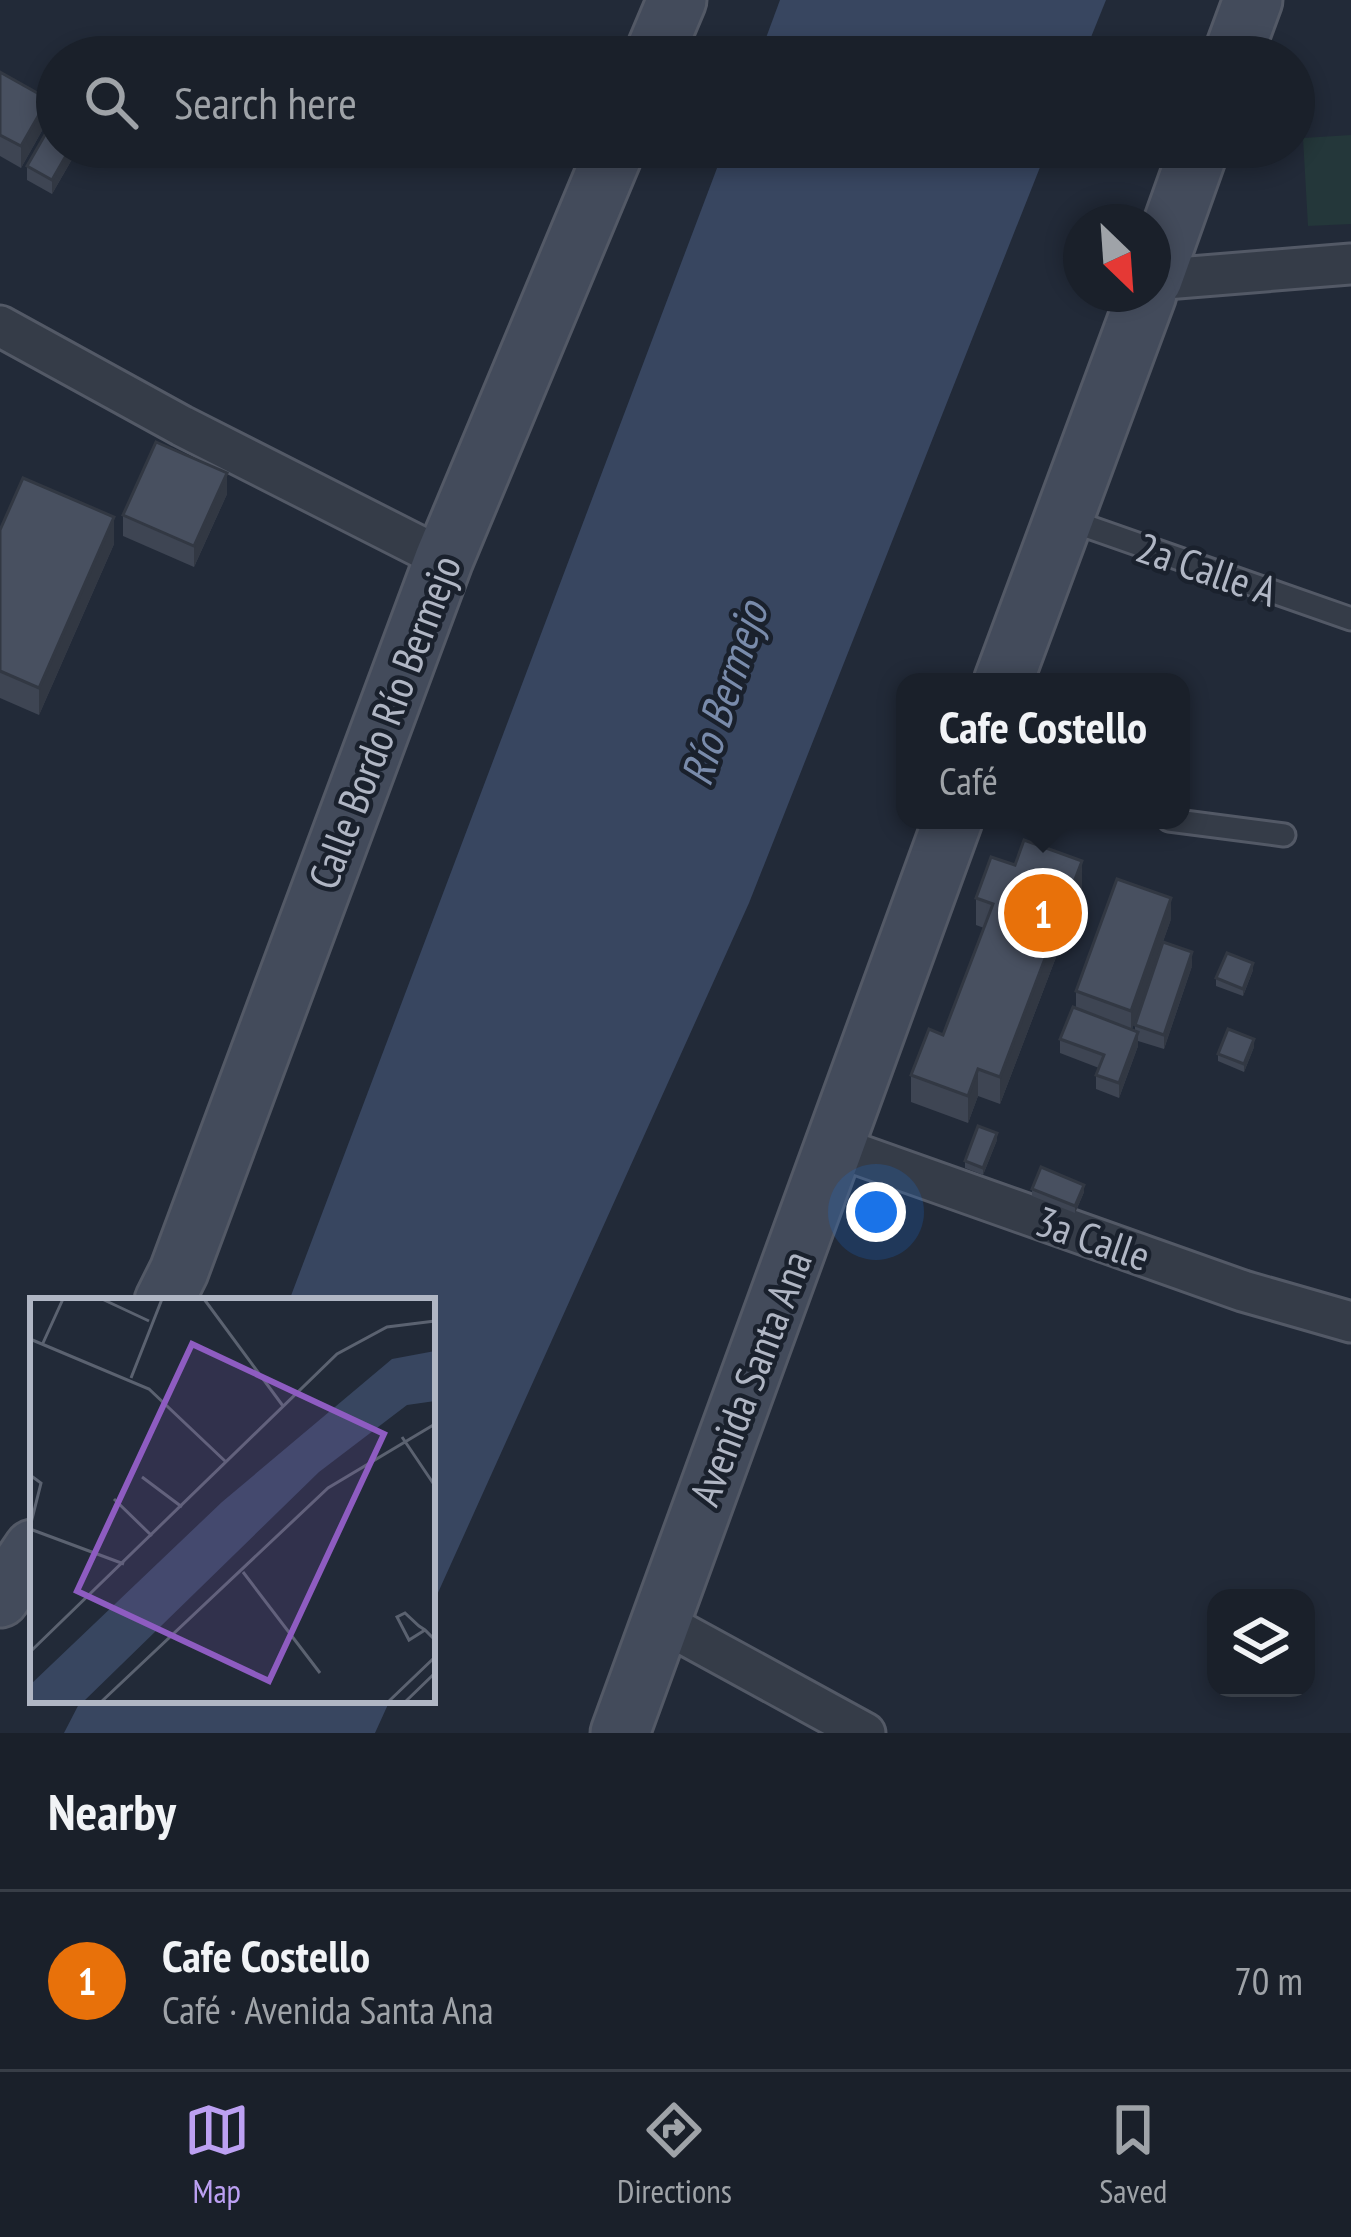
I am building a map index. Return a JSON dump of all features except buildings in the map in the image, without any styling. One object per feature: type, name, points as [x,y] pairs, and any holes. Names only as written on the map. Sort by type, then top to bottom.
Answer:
[{"type":"main road","points":[[662,36],[677,0]]},
{"type":"main road","points":[[1240,36],[1253,0]]},
{"type":"main road","name":"Calle Bordo Río Bermejo","points":[[165,1298],[444,559],[607,168]]},
{"type":"main road","points":[[1171,228],[1193,168]]},
{"type":"main road","points":[[1006,673],[1140,312]]},
{"type":"main road","name":"Avenida Santa Ana","points":[[620,1733],[950,829]]},
{"type":"main road","points":[[0,1598],[30,1553]]},
{"type":"street","points":[[1171,278],[1351,264]]},
{"type":"street","points":[[0,326],[182,426],[444,559]]},
{"type":"street","name":"3a Calle","points":[[837,1148],[1243,1291],[1351,1322]]},
{"type":"street","points":[[660,1621],[865,1733]]},
{"type":"lane","name":"2a Calle A","points":[[1063,518],[1351,619]]},
{"type":"lane","points":[[1190,823],[1284,835]]},
{"type":"shaded area","points":[[1351,135],[1351,224],[1308,226],[1305,168],[1315,168],[1315,137]]},
{"type":"water","points":[[780,0],[1106,0],[1091,36],[767,36]]},
{"type":"water","name":"Río Bermejo","points":[[717,168],[1040,168],[749,903],[435,1599],[435,1298],[290,1298]]},
{"type":"water","points":[[79,1703],[389,1703],[375,1733],[64,1733]]},
{"type":"place","name":"Cafe Costello","points":[[1043,913]]}]
